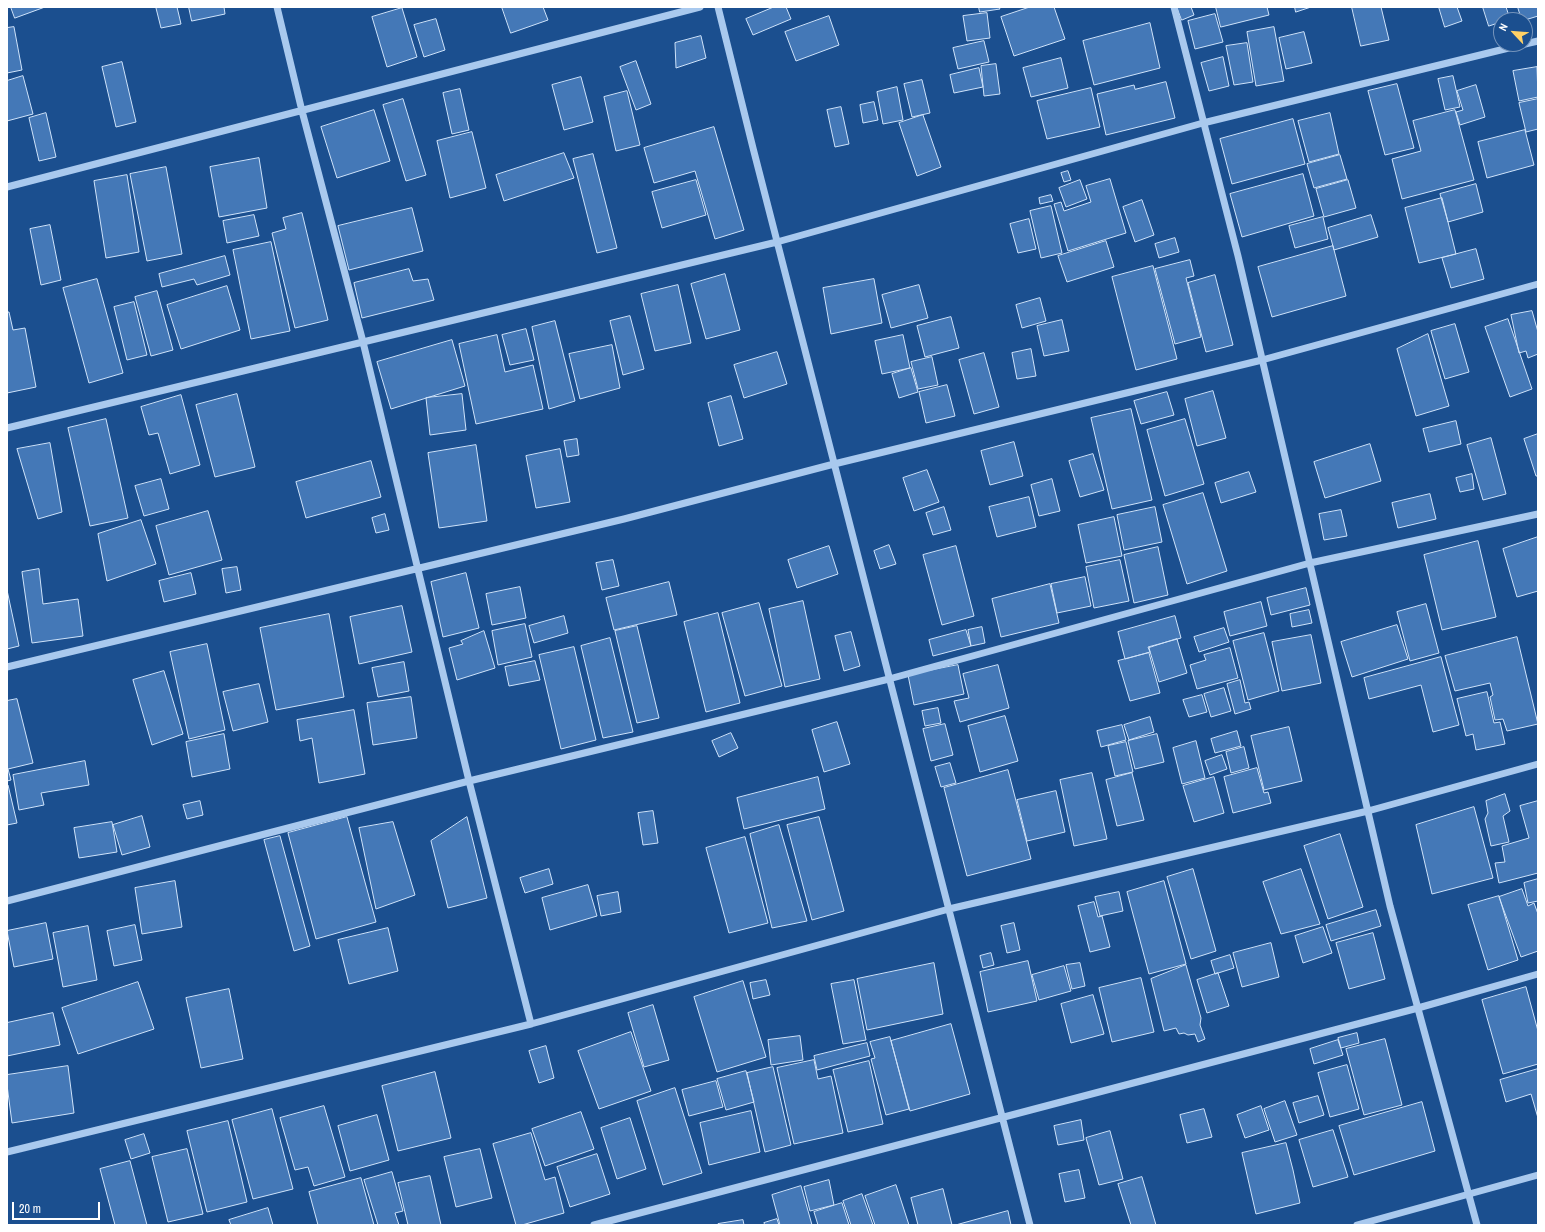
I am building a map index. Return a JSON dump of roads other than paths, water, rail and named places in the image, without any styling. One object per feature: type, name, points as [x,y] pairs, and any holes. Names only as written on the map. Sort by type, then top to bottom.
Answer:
[{"type":"street","points":[[277,7],[302,111],[363,342],[416,568],[531,1024]]},
{"type":"street","points":[[7,187],[700,7]]},
{"type":"street","points":[[718,7],[1030,1225]]},
{"type":"street","points":[[1174,7],[1238,256],[1390,906],[1476,1225]]},
{"type":"street","points":[[7,428],[777,242],[1203,123],[1493,52]]},
{"type":"street","points":[[7,667],[624,519],[834,464],[1262,360],[1538,284]]},
{"type":"street","points":[[7,901],[469,781],[889,679],[1310,563],[1538,514]]},
{"type":"street","points":[[7,1152],[531,1024],[949,909],[1368,811],[1538,764]]},
{"type":"street","points":[[594,1225],[1002,1116],[1418,1008],[1538,974]]},
{"type":"street","points":[[1357,1225],[1538,1175]]}]
